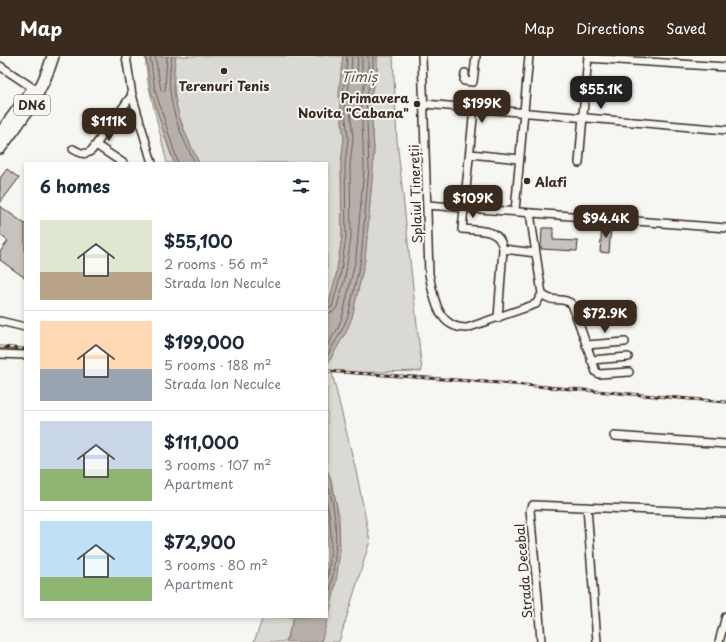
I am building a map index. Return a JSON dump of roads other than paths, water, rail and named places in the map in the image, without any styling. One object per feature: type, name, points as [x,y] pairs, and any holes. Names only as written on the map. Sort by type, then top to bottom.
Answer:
[{"type":"main road","name":"DN6","points":[[0,134],[28,98],[47,56]]},
{"type":"main road","name":"DN6","points":[[0,148],[33,103],[45,81],[53,56]]},
{"type":"street","points":[[126,56],[132,95],[152,162]]},
{"type":"street","name":"Splaiul Tinereții","points":[[422,56],[425,104],[429,274],[435,300],[441,314],[450,325],[459,328],[468,328],[498,318]]},
{"type":"street","points":[[465,73],[464,81],[473,82],[476,56]]},
{"type":"street","points":[[515,211],[529,56]]},
{"type":"street","points":[[579,163],[588,57],[726,67]]},
{"type":"street","points":[[0,66],[33,88]]},
{"type":"street","points":[[73,149],[83,154],[88,154],[132,95]]},
{"type":"street","points":[[425,104],[726,130]]},
{"type":"street","points":[[474,108],[462,229],[491,232],[500,238],[503,249],[498,318],[536,304],[542,294],[530,212]]},
{"type":"street","points":[[96,145],[122,162]]},
{"type":"street","points":[[470,154],[520,160]]},
{"type":"street","points":[[427,205],[726,228]]},
{"type":"street","points":[[503,249],[536,253]]},
{"type":"street","points":[[542,294],[550,300],[568,301],[572,304],[596,372],[599,374],[629,372]]},
{"type":"street","points":[[0,321],[24,327]]},
{"type":"street","points":[[586,345],[625,342]]},
{"type":"street","points":[[0,354],[24,355]]},
{"type":"street","points":[[592,360],[628,357]]},
{"type":"street","points":[[614,436],[726,444]]},
{"type":"street","name":"Strada Decebal","points":[[541,642],[530,510],[533,505],[726,513]]},
{"type":"street","points":[[587,507],[597,642]]},
{"type":"street","points":[[719,642],[726,616]]},
{"type":"water","points":[[146,56],[176,56],[174,71],[175,99],[182,124],[199,162],[174,162],[151,91]]},
{"type":"water","name":"Timiș","points":[[343,56],[377,56],[377,71],[370,98],[374,148],[365,260],[352,317],[346,332],[328,363],[328,307],[336,276],[342,237],[341,164],[344,138],[339,91]]},
{"type":"water","points":[[328,472],[334,492],[338,514],[339,556],[337,577],[328,619],[321,642],[286,642],[294,618],[328,618]]},
{"type":"railway","points":[[0,347],[24,349]]},
{"type":"railway","points":[[328,371],[500,383],[726,402]]},
{"type":"place","name":"Terenuri Tenis","points":[[224,71]]},
{"type":"place","name":"Primavera Novita \"Cabana\"","points":[[417,104]]},
{"type":"place","name":"Alafi","points":[[527,181]]}]
